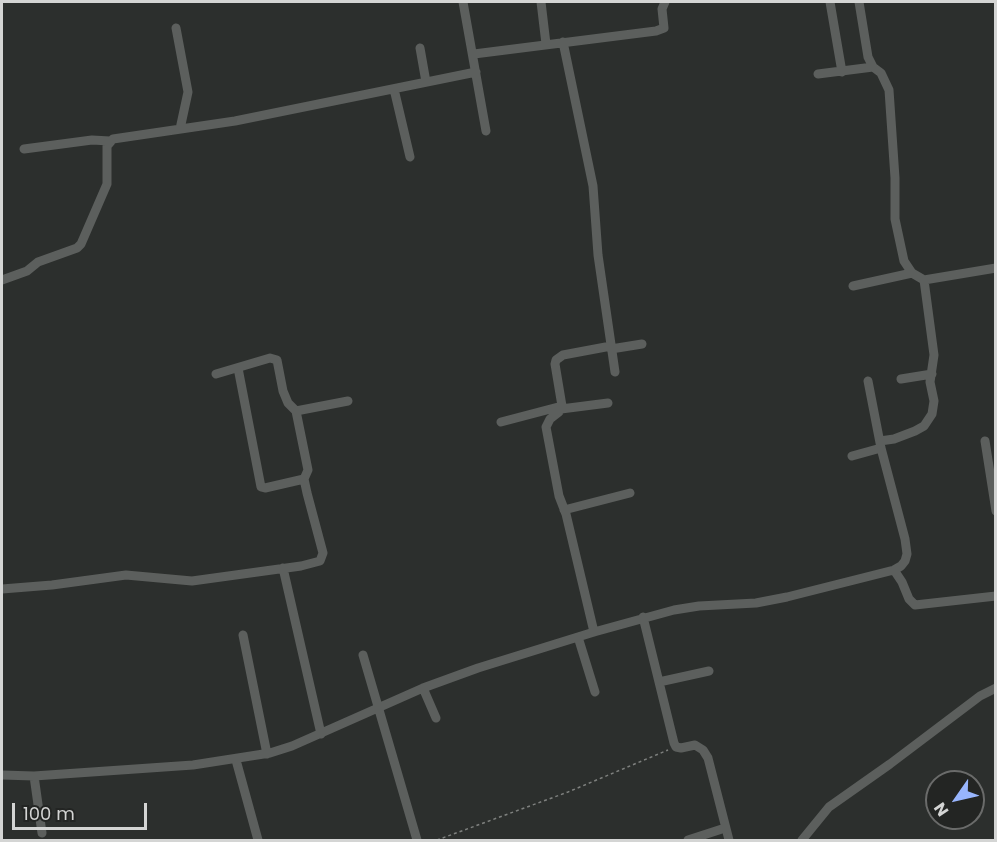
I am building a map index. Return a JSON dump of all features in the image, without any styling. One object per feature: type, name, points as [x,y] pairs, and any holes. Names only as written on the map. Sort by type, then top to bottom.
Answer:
[{"type":"street","points":[[464,2],[486,131]]},
{"type":"street","points":[[541,2],[546,44]]},
{"type":"street","points":[[474,54],[662,30],[664,27],[662,9],[665,2]]},
{"type":"street","points":[[830,2],[842,72]]},
{"type":"street","points":[[859,2],[868,57],[873,67],[881,74],[888,90],[895,178],[895,219],[904,261],[912,273],[924,280],[996,268]]},
{"type":"street","points":[[176,28],[188,92],[180,129]]},
{"type":"street","points":[[563,42],[593,186],[598,255],[615,372]]},
{"type":"street","points":[[420,48],[426,82]]},
{"type":"street","points":[[818,74],[873,67]]},
{"type":"street","points":[[24,149],[92,140],[110,141],[124,136],[235,121],[476,72]]},
{"type":"street","points":[[394,89],[410,157]]},
{"type":"street","points":[[2,280],[27,271],[38,262],[77,248],[81,244],[107,184],[107,146],[110,141]]},
{"type":"street","points":[[853,286],[912,273]]},
{"type":"street","points":[[852,456],[907,436],[924,426],[932,414],[934,401],[930,382],[933,345],[924,280]]},
{"type":"street","points":[[561,407],[556,360],[563,355],[642,344]]},
{"type":"street","points":[[2,589],[126,575],[192,581],[301,566],[320,561],[323,557],[304,479],[308,470],[296,411],[288,403],[283,391],[277,360],[270,358],[216,374]]},
{"type":"street","points":[[238,368],[261,487],[304,479]]},
{"type":"street","points":[[901,380],[932,374]]},
{"type":"street","points":[[2,775],[34,776],[193,765],[267,754],[321,734],[423,688],[578,636],[643,617],[699,606],[756,603],[894,570],[901,566],[907,554],[905,539],[881,445],[868,381]]},
{"type":"street","points":[[296,411],[348,401]]},
{"type":"street","points":[[501,422],[561,407],[608,403]]},
{"type":"street","points":[[561,407],[550,418],[546,427],[558,496],[564,510],[594,632]]},
{"type":"street","points":[[985,441],[996,511]]},
{"type":"street","points":[[564,510],[630,493]]},
{"type":"street","points":[[283,568],[321,734]]},
{"type":"street","points":[[894,570],[909,599],[915,605],[996,596]]},
{"type":"street","points":[[643,617],[676,747],[695,745],[703,750],[708,758],[729,840]]},
{"type":"street","points":[[243,635],[267,754]]},
{"type":"street","points":[[578,636],[595,692]]},
{"type":"street","points":[[363,655],[417,840]]},
{"type":"street","points":[[659,682],[709,671]]},
{"type":"street","points":[[423,688],[436,718]]},
{"type":"street","points":[[802,840],[829,807],[980,696],[996,688]]},
{"type":"street","points":[[236,760],[258,840]]},
{"type":"street","points":[[34,776],[42,833]]},
{"type":"street","points":[[688,840],[725,828]]},
{"type":"path","points":[[437,840],[568,792],[676,747]]}]
